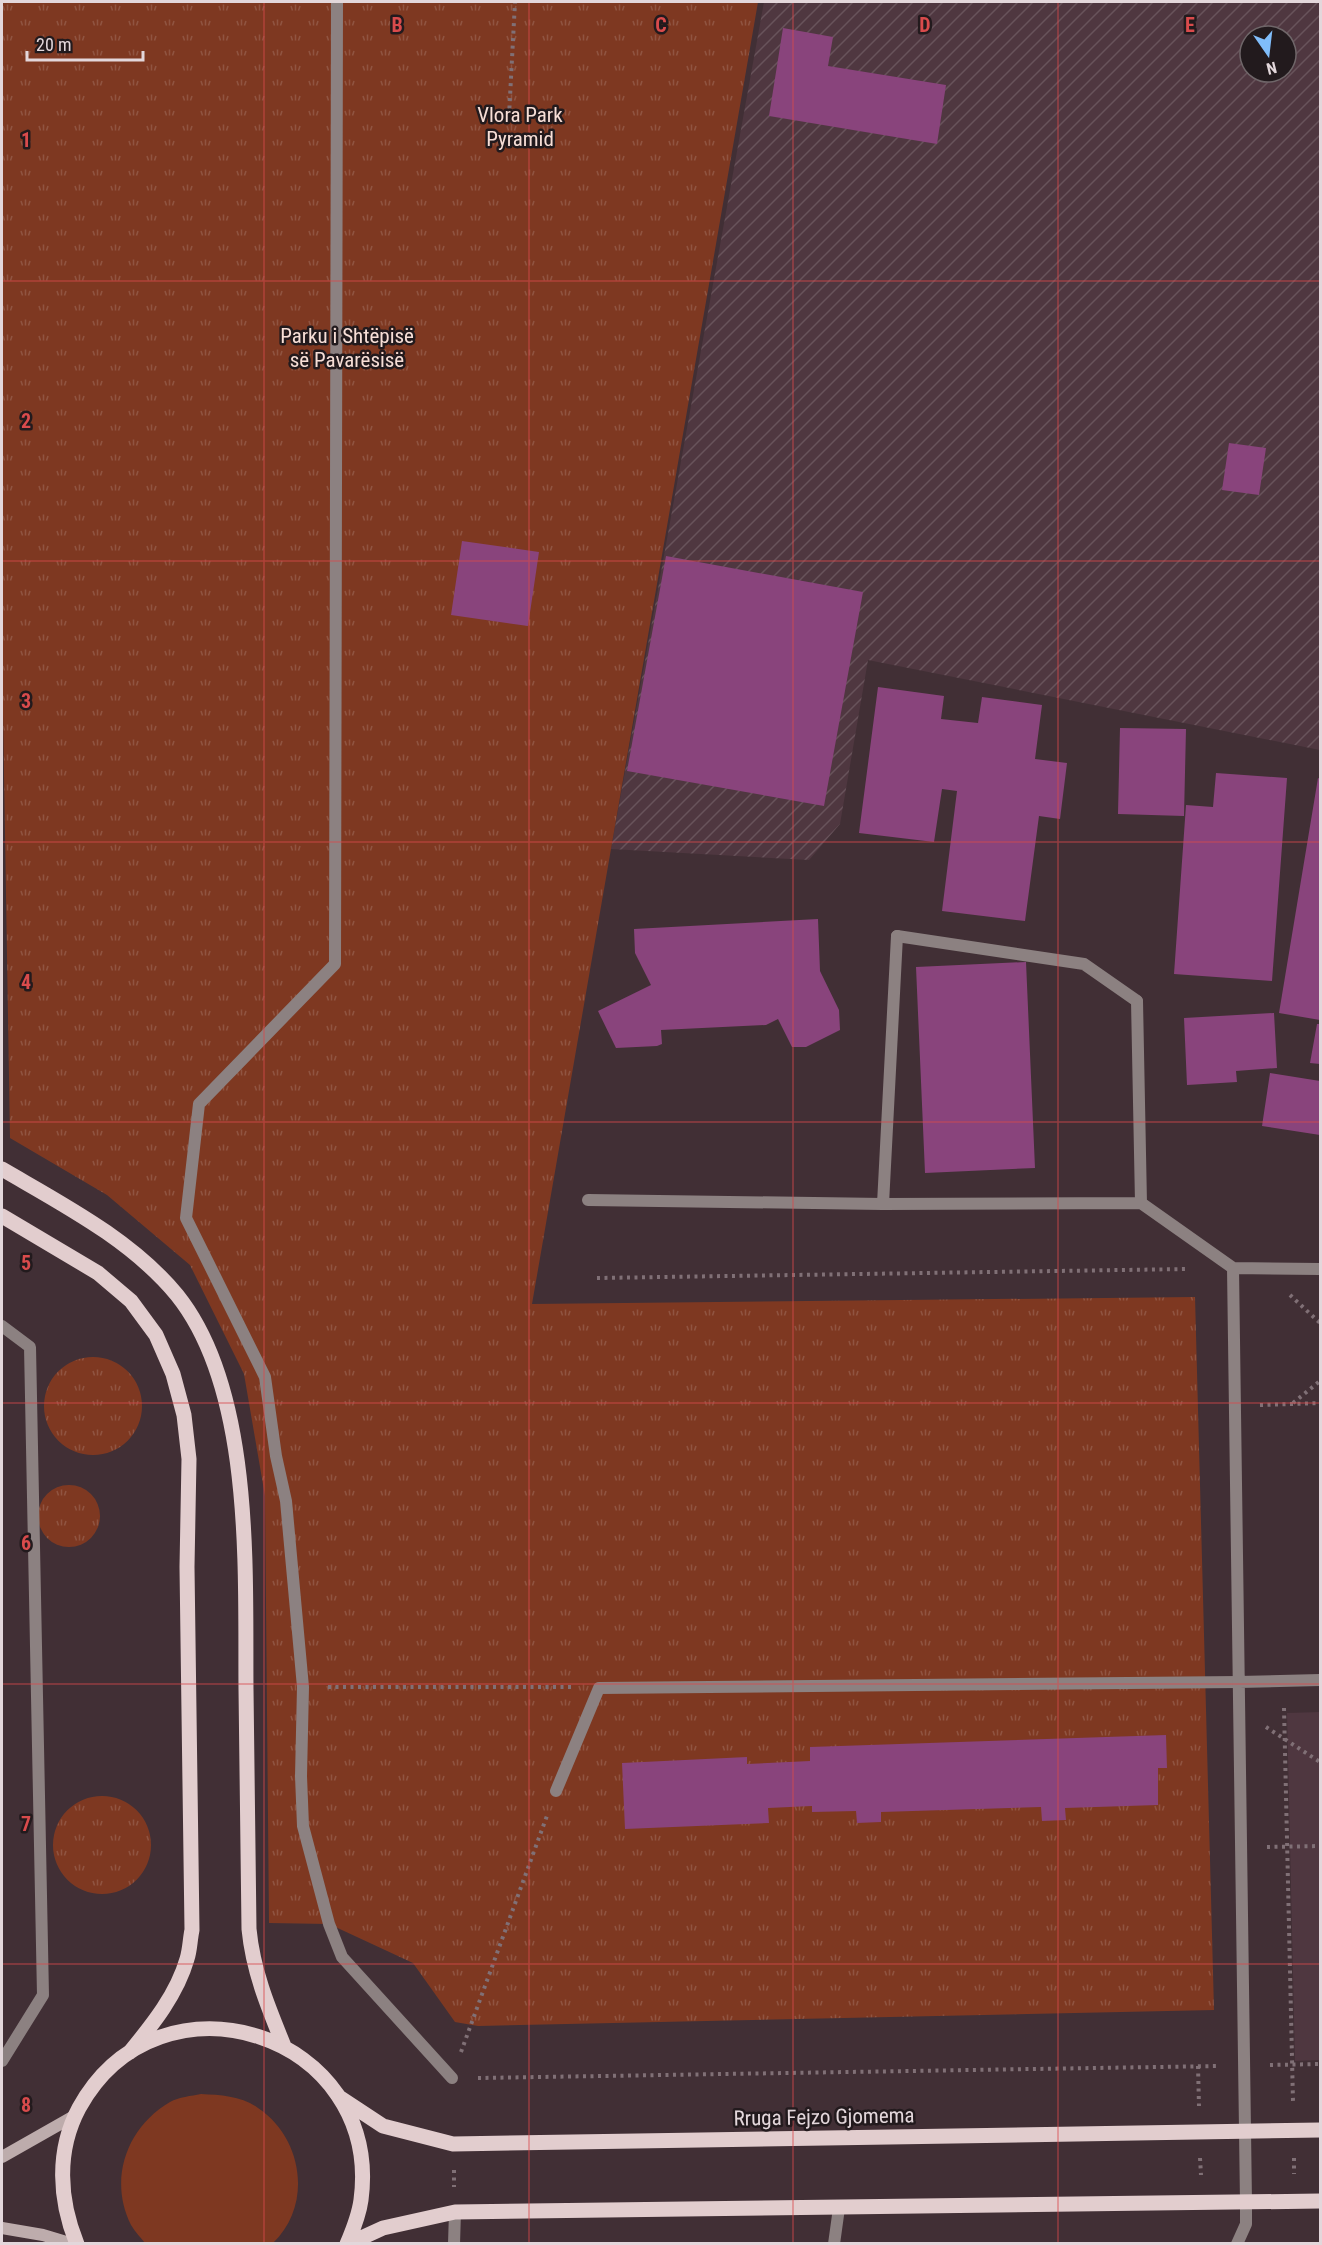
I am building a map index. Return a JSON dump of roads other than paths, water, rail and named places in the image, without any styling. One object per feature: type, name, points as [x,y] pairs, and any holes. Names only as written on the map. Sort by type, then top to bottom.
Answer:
[{"type":"main road","points":[[2,1169],[62,1204],[152,1268],[177,1296],[198,1326],[223,1392],[236,1455],[246,1566],[251,1951],[261,1989],[284,2046]]},
{"type":"main road","points":[[2,1216],[98,1273],[131,1300],[156,1335],[173,1374],[184,1415],[189,1458],[192,1930],[187,1959],[172,1995],[153,2024],[130,2052],[98,2080],[76,2115],[65,2147],[62,2180],[64,2203],[75,2244]]},
{"type":"main road","points":[[130,2052],[154,2039],[206,2028],[242,2031],[259,2036],[284,2046],[305,2060],[324,2077],[339,2097],[353,2127],[361,2158],[361,2202],[347,2244]]},
{"type":"main road","name":"Rruga Fejzo Gjomema","points":[[339,2097],[383,2126],[453,2144],[1320,2130]]},
{"type":"main road","points":[[2,2157],[76,2115]]},
{"type":"main road","points":[[347,2244],[383,2228],[455,2212],[1320,2201]]},
{"type":"main road","points":[[2,2228],[43,2235],[75,2244]]},
{"type":"street","points":[[337,2],[335,964],[199,1104],[186,1218],[265,1377],[276,1456],[286,1501],[303,1687],[301,1776],[303,1826],[329,1924],[342,1957],[452,2078]]},
{"type":"street","points":[[883,1204],[897,936],[1084,964],[1137,1001],[1141,1203]]},
{"type":"street","points":[[588,1200],[883,1204],[1141,1203],[1233,1269],[1320,1269]]},
{"type":"street","points":[[1233,1269],[1246,2202],[1246,2224],[1237,2244]]},
{"type":"street","points":[[2,1326],[30,1347],[43,1995],[2,2061]]},
{"type":"street","points":[[556,1791],[599,1688],[1320,1680]]},
{"type":"street","points":[[834,2244],[839,2208]]},
{"type":"street","points":[[454,2244],[455,2212]]},
{"type":"park label","name":"Vlora Park Pyramid","points":[[520,127]]},
{"type":"park label","name":"Parku i Shtëpisë së Pavarësisë","points":[[347,348]]}]
